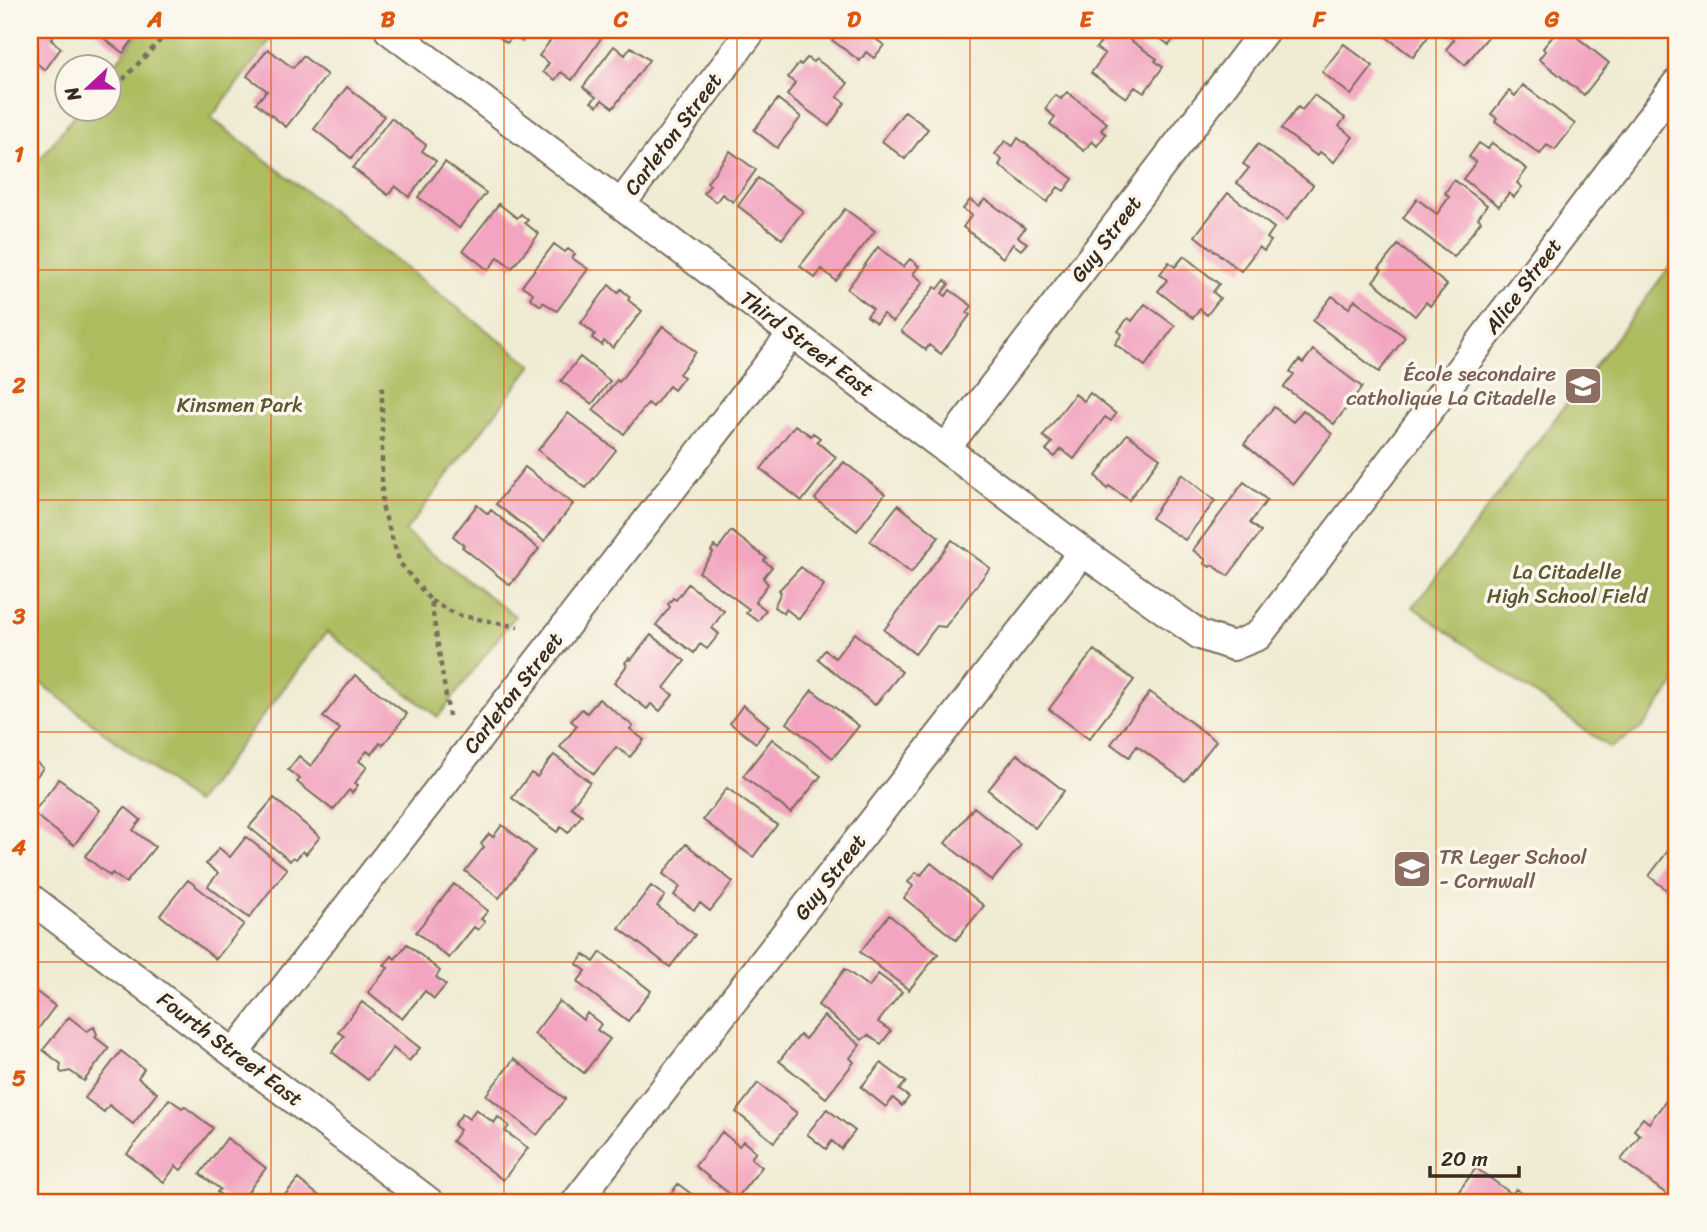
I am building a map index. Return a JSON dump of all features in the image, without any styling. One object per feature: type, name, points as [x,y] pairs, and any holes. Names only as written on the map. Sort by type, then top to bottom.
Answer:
[{"type":"street","name":"Third Street East","points":[[389,30],[1083,552],[1200,635],[1233,646]]},
{"type":"street","name":"Carleton Street","points":[[621,204],[751,30]]},
{"type":"street","name":"Guy Street","points":[[946,447],[1265,30]]},
{"type":"street","name":"Alice Street","points":[[1233,646],[1258,636],[1677,83]]},
{"type":"street","name":"Carleton Street","points":[[235,1052],[792,334]]},
{"type":"street","name":"Guy Street","points":[[576,1202],[1083,552]]},
{"type":"street","name":"Fourth Street East","points":[[30,898],[429,1202]]},
{"type":"path","points":[[122,81],[170,30]]},
{"type":"path","points":[[382,387],[382,506],[400,563],[431,601],[458,615],[518,627]]},
{"type":"path","points":[[431,601],[449,716]]},
{"type":"green space","name":"Kinsmen Park","points":[[141,30],[278,30],[211,118],[532,365],[405,532],[515,616],[438,717],[327,632],[196,803],[30,675],[30,172],[69,122],[122,122],[122,55]]},
{"type":"green space","name":"La Citadelle High School Field","points":[[1677,257],[1677,681],[1642,728],[1610,748],[1413,607]]},
{"type":"building","points":[[30,30],[57,32],[51,40],[61,48],[58,52],[52,52],[52,60],[45,70],[34,61],[30,66]]},
{"type":"building","points":[[93,30],[140,30],[122,52]]},
{"type":"building","points":[[500,30],[531,30],[522,42],[513,36],[507,43],[496,35]]},
{"type":"building","points":[[558,30],[592,30],[602,37],[572,80],[561,72],[555,80],[543,72],[549,63],[539,56]]},
{"type":"building","points":[[839,30],[880,30],[883,32],[877,40],[884,45],[874,58],[866,52],[860,61],[832,40]]},
{"type":"building","points":[[1110,30],[1116,30],[1157,59],[1155,61],[1163,67],[1144,93],[1135,87],[1126,98],[1091,73],[1105,54],[1096,48]]},
{"type":"building","points":[[1149,30],[1181,30],[1169,45]]},
{"type":"building","points":[[1377,30],[1433,30],[1413,57]]},
{"type":"building","points":[[1442,30],[1479,30],[1488,37],[1465,65],[1446,49],[1454,40]]},
{"type":"building","points":[[1558,30],[1568,30],[1609,63],[1584,95],[1539,59],[1545,51],[1543,48]]},
{"type":"building","points":[[1344,44],[1373,66],[1351,95],[1322,72]]},
{"type":"building","points":[[614,46],[625,55],[631,47],[649,60],[613,108],[602,100],[597,106],[591,102],[596,97],[583,87]]},
{"type":"building","points":[[268,49],[293,68],[303,56],[327,75],[286,127],[256,103],[267,91],[247,76]]},
{"type":"building","points":[[807,58],[813,62],[816,59],[848,83],[837,97],[845,103],[829,126],[787,95],[795,83],[788,77],[799,63],[801,65]]},
{"type":"building","points":[[1523,85],[1575,124],[1555,150],[1547,145],[1540,154],[1495,121],[1497,118],[1491,114],[1509,91],[1515,96]]},
{"type":"building","points":[[347,87],[384,116],[351,158],[314,129]]},
{"type":"building","points":[[1067,92],[1107,123],[1101,130],[1106,134],[1097,146],[1092,141],[1084,151],[1050,124],[1055,117],[1045,109],[1055,95],[1061,99]]},
{"type":"building","points":[[1314,95],[1345,118],[1339,126],[1353,137],[1334,162],[1320,152],[1317,156],[1281,129],[1298,107],[1302,110]]},
{"type":"building","points":[[778,99],[801,117],[777,148],[754,130]]},
{"type":"building","points":[[905,111],[928,129],[905,159],[882,141]]},
{"type":"building","points":[[391,118],[426,145],[422,151],[436,161],[409,197],[395,186],[388,195],[353,168]]},
{"type":"building","points":[[1018,138],[1073,179],[1064,191],[1058,187],[1047,202],[999,165],[1002,160],[995,154],[1005,141],[1013,146]]},
{"type":"building","points":[[1479,143],[1488,149],[1492,143],[1527,169],[1517,183],[1522,187],[1514,197],[1509,193],[1499,206],[1463,179],[1476,162],[1469,157]]},
{"type":"building","points":[[1258,144],[1313,185],[1287,220],[1237,183],[1249,168],[1243,164]]},
{"type":"building","points":[[730,151],[756,170],[733,202],[722,194],[716,202],[704,193],[710,185],[707,183]]},
{"type":"building","points":[[445,162],[486,193],[459,228],[418,197]]},
{"type":"building","points":[[758,178],[803,211],[782,239],[738,206]]},
{"type":"building","points":[[1454,180],[1487,205],[1478,218],[1481,221],[1454,257],[1403,218],[1417,199],[1437,214],[1449,197],[1445,193]]},
{"type":"building","points":[[1228,193],[1274,228],[1267,238],[1271,241],[1264,251],[1259,247],[1241,271],[1195,236]]},
{"type":"building","points":[[985,199],[1025,228],[1018,237],[1027,243],[1021,250],[1013,244],[1003,258],[963,227],[972,215],[963,209],[970,200],[979,206]]},
{"type":"building","points":[[499,204],[517,218],[521,214],[528,220],[525,223],[539,234],[512,268],[498,257],[488,270],[463,250]]},
{"type":"building","points":[[845,209],[875,231],[836,281],[822,269],[815,278],[800,266]]},
{"type":"building","points":[[554,244],[565,252],[568,249],[575,254],[572,258],[588,269],[557,311],[543,302],[541,306],[530,298],[533,293],[522,286]]},
{"type":"building","points":[[1398,245],[1447,285],[1430,306],[1426,302],[1415,316],[1373,281],[1382,270],[1379,268]]},
{"type":"building","points":[[878,247],[903,267],[910,259],[919,266],[913,274],[923,282],[893,322],[883,314],[876,323],[867,316],[873,309],[847,289]]},
{"type":"building","points":[[1184,256],[1219,284],[1213,292],[1220,298],[1207,315],[1200,309],[1193,318],[1158,291],[1167,280],[1160,274],[1169,262],[1175,267]]},
{"type":"building","points":[[945,280],[949,284],[942,293],[946,296],[950,290],[972,306],[967,313],[970,315],[941,354],[929,345],[926,350],[901,331],[935,287],[938,289]]},
{"type":"building","points":[[609,285],[618,293],[621,289],[630,297],[628,300],[642,311],[613,348],[604,341],[602,345],[592,338],[595,334],[581,323]]},
{"type":"building","points":[[1332,296],[1349,308],[1355,300],[1405,337],[1379,372],[1313,321]]},
{"type":"building","points":[[1145,304],[1175,326],[1145,366],[1115,344],[1122,334],[1118,331],[1128,318],[1132,321]]},
{"type":"building","points":[[663,326],[696,352],[679,374],[684,377],[674,390],[669,386],[653,407],[648,403],[624,434],[593,410]]},
{"type":"building","points":[[1313,350],[1362,387],[1334,424],[1284,387],[1294,374],[1290,372],[1299,360],[1303,363]]},
{"type":"building","points":[[580,357],[610,381],[592,404],[561,381]]},
{"type":"building","points":[[1090,393],[1116,414],[1111,421],[1105,417],[1074,459],[1061,449],[1055,457],[1046,450],[1052,443],[1043,436],[1075,394],[1084,401]]},
{"type":"building","points":[[1274,407],[1293,422],[1303,410],[1332,434],[1293,484],[1244,444]]},
{"type":"building","points":[[568,413],[616,450],[586,488],[538,450]]},
{"type":"building","points":[[795,425],[811,436],[813,433],[820,438],[817,442],[836,457],[802,501],[761,469]]},
{"type":"building","points":[[1127,434],[1160,458],[1129,500],[1109,486],[1107,489],[1096,476]]},
{"type":"building","points":[[844,462],[885,494],[857,531],[815,499]]},
{"type":"building","points":[[525,467],[573,504],[544,541],[496,504]]},
{"type":"building","points":[[1182,474],[1215,501],[1185,540],[1151,518]]},
{"type":"building","points":[[1244,482],[1267,500],[1250,523],[1261,532],[1228,576],[1204,563],[1206,560],[1193,550]]},
{"type":"building","points":[[477,505],[488,514],[491,510],[539,549],[510,585],[462,547],[464,545],[453,536]]},
{"type":"building","points":[[898,505],[939,537],[911,573],[870,541]]},
{"type":"building","points":[[731,531],[766,558],[764,561],[772,567],[763,578],[768,584],[755,602],[766,610],[758,621],[746,613],[749,609],[699,572],[713,553],[711,551],[714,546],[718,549]]},
{"type":"building","points":[[952,540],[990,568],[945,627],[937,626],[915,654],[884,630]]},
{"type":"building","points":[[801,567],[824,585],[799,619],[786,609],[784,614],[774,607],[781,592],[779,590]]},
{"type":"building","points":[[688,584],[724,611],[712,628],[719,634],[707,649],[700,644],[694,653],[656,625],[670,607],[668,604],[673,598],[676,600]]},
{"type":"building","points":[[855,633],[902,672],[875,705],[818,659],[825,650],[835,658]]},
{"type":"building","points":[[651,635],[685,661],[664,688],[673,695],[660,711],[651,704],[647,709],[614,683],[627,665],[625,663],[629,658],[631,660]]},
{"type":"building","points":[[1094,650],[1134,680],[1089,739],[1049,709]]},
{"type":"building","points":[[355,675],[407,714],[383,745],[380,743],[371,754],[367,751],[359,761],[367,767],[355,783],[358,785],[352,793],[349,790],[333,810],[297,782],[300,779],[288,770],[299,756],[311,766],[340,729],[323,717]]},
{"type":"building","points":[[812,690],[859,726],[833,758],[787,723]]},
{"type":"building","points":[[1150,692],[1216,741],[1185,781],[1137,746],[1129,757],[1111,744]]},
{"type":"building","points":[[599,699],[633,726],[630,729],[644,740],[630,757],[616,747],[594,774],[560,747],[577,726],[571,721],[582,709],[587,713]]},
{"type":"building","points":[[743,705],[769,726],[756,743],[730,723]]},
{"type":"building","points":[[772,739],[821,776],[791,813],[743,776]]},
{"type":"building","points":[[1017,754],[1064,791],[1035,828],[988,790]]},
{"type":"building","points":[[554,755],[590,782],[571,807],[582,815],[568,833],[561,827],[557,832],[512,798],[531,773],[537,777]]},
{"type":"building","points":[[30,757],[43,768],[30,785]]},
{"type":"building","points":[[59,779],[100,810],[74,845],[33,813]]},
{"type":"building","points":[[727,788],[777,825],[753,857],[703,820]]},
{"type":"building","points":[[274,798],[320,837],[306,854],[303,851],[290,861],[249,827]]},
{"type":"building","points":[[125,807],[141,820],[133,830],[155,847],[126,883],[112,873],[110,876],[85,856]]},
{"type":"building","points":[[974,807],[1021,845],[992,881],[945,843]]},
{"type":"building","points":[[502,825],[535,851],[499,898],[465,871],[484,847],[481,844],[489,834],[493,837]]},
{"type":"building","points":[[246,837],[287,869],[249,918],[208,886],[218,873],[206,864],[219,848],[230,857]]},
{"type":"building","points":[[1677,839],[1677,898],[1649,876]]},
{"type":"building","points":[[686,844],[733,882],[710,911],[700,903],[694,910],[674,895],[680,887],[663,874]]},
{"type":"building","points":[[931,863],[984,906],[956,940],[904,898],[913,886],[908,882],[916,872],[921,875]]},
{"type":"building","points":[[188,880],[244,924],[216,959],[160,915]]},
{"type":"building","points":[[454,884],[488,911],[481,919],[485,922],[478,930],[474,927],[449,958],[416,932]]},
{"type":"building","points":[[651,886],[665,896],[657,906],[695,935],[670,967],[619,928]]},
{"type":"building","points":[[889,915],[938,954],[909,990],[860,952]]},
{"type":"building","points":[[407,944],[440,971],[436,977],[446,985],[434,999],[425,991],[402,1019],[368,992],[388,968],[384,965],[392,956],[395,959]]},
{"type":"building","points":[[601,952],[651,991],[628,1021],[577,982],[586,971],[577,964],[584,954],[594,962]]},
{"type":"building","points":[[845,969],[869,987],[878,974],[902,992],[878,1022],[891,1031],[881,1044],[868,1035],[862,1040],[818,1005]]},
{"type":"building","points":[[30,987],[55,1006],[30,1040]]},
{"type":"building","points":[[559,1001],[583,1020],[587,1013],[601,1024],[597,1030],[610,1039],[584,1073],[534,1034]]},
{"type":"building","points":[[362,1002],[420,1048],[409,1061],[393,1048],[368,1080],[332,1052],[344,1036],[338,1032]]},
{"type":"building","points":[[824,1016],[860,1045],[850,1058],[854,1062],[826,1098],[779,1061],[800,1035],[805,1039]]},
{"type":"building","points":[[69,1017],[87,1031],[94,1027],[97,1034],[95,1037],[109,1048],[84,1081],[70,1071],[62,1073],[61,1064],[43,1050]]},
{"type":"building","points":[[121,1051],[144,1069],[138,1078],[157,1093],[133,1124],[109,1105],[104,1112],[85,1098]]},
{"type":"building","points":[[514,1059],[565,1099],[537,1135],[486,1095]]},
{"type":"building","points":[[881,1063],[906,1082],[899,1090],[909,1097],[902,1106],[893,1098],[886,1107],[861,1087]]},
{"type":"building","points":[[758,1083],[797,1113],[774,1142],[736,1112]]},
{"type":"building","points":[[1669,1097],[1677,1103],[1677,1202],[1621,1160],[1640,1135],[1634,1130],[1643,1118],[1649,1123]]},
{"type":"building","points":[[169,1099],[182,1108],[184,1106],[213,1128],[181,1170],[176,1166],[164,1182],[127,1154]]},
{"type":"building","points":[[476,1109],[494,1123],[498,1117],[509,1126],[505,1131],[528,1148],[503,1180],[452,1141],[460,1130],[454,1125],[462,1114],[469,1119]]},
{"type":"building","points":[[827,1109],[855,1131],[841,1149],[832,1141],[826,1149],[807,1134]]},
{"type":"building","points":[[722,1132],[739,1146],[743,1141],[756,1152],[751,1158],[762,1167],[736,1199],[695,1166]]},
{"type":"building","points":[[227,1138],[266,1168],[240,1202],[231,1202],[217,1192],[220,1189],[200,1174]]},
{"type":"building","points":[[1476,1168],[1512,1194],[1516,1189],[1528,1198],[1526,1202],[1451,1202]]},
{"type":"building","points":[[298,1179],[323,1199],[320,1202],[279,1202]]},
{"type":"building","points":[[678,1184],[702,1202],[665,1202]]},
{"type":"place","name":"École secondaire catholique La Citadelle","points":[[1583,386]]},
{"type":"place","name":"TR Leger School - Cornwall","points":[[1412,869]]}]
